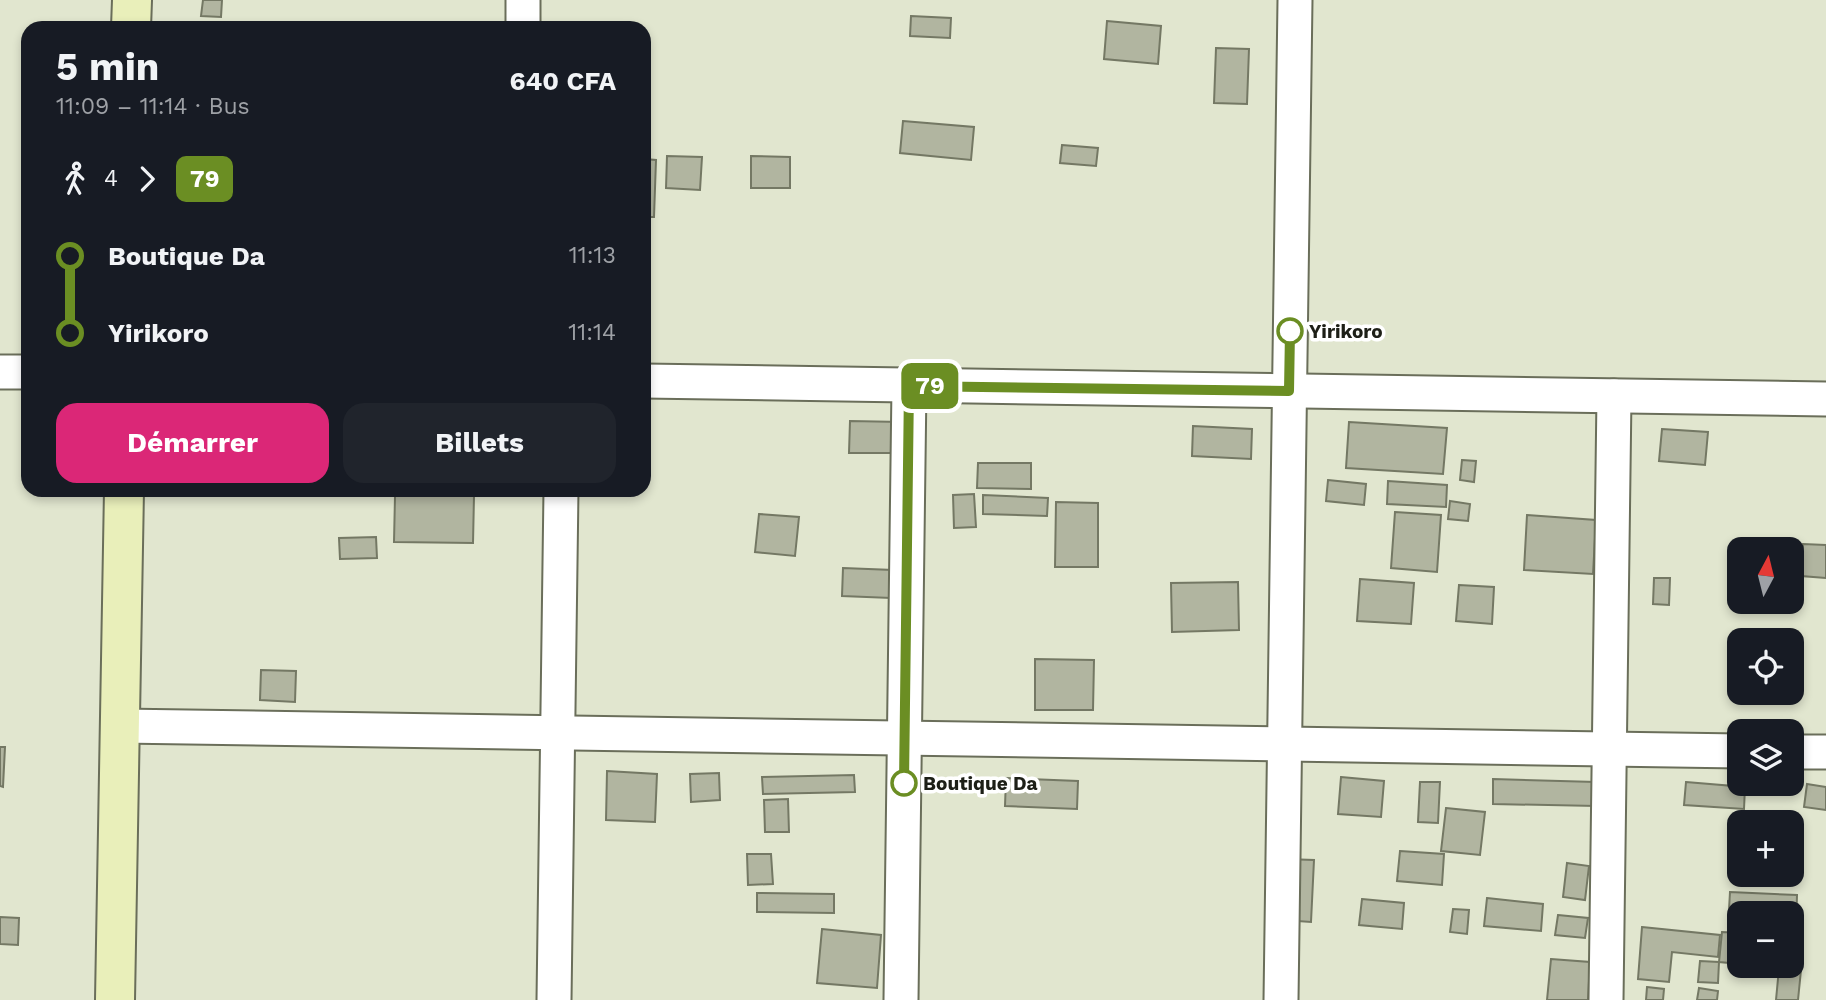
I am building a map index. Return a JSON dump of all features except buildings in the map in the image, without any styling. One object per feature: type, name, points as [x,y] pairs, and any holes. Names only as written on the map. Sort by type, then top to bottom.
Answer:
[{"type":"street","points":[[131,21],[132,0]]},
{"type":"street","points":[[523,0],[523,21]]},
{"type":"street","points":[[1281,1000],[1295,0]]},
{"type":"street","points":[[0,372],[21,372]]},
{"type":"street","points":[[651,381],[1826,399]]},
{"type":"street","points":[[901,1000],[909,386]]},
{"type":"street","points":[[1606,1000],[1614,396]]},
{"type":"street","points":[[115,1000],[124,497]]},
{"type":"street","points":[[554,1000],[561,497]]},
{"type":"street","points":[[120,726],[1727,751]]},
{"type":"street","points":[[1804,752],[1826,752]]},
{"type":"bus line","name":"79","points":[[904,783],[909,386],[1289,391],[1290,331]]},
{"type":"place","name":"Yirikoro","points":[[1290,331]]},
{"type":"place","name":"Boutique Da","points":[[904,783]]}]
